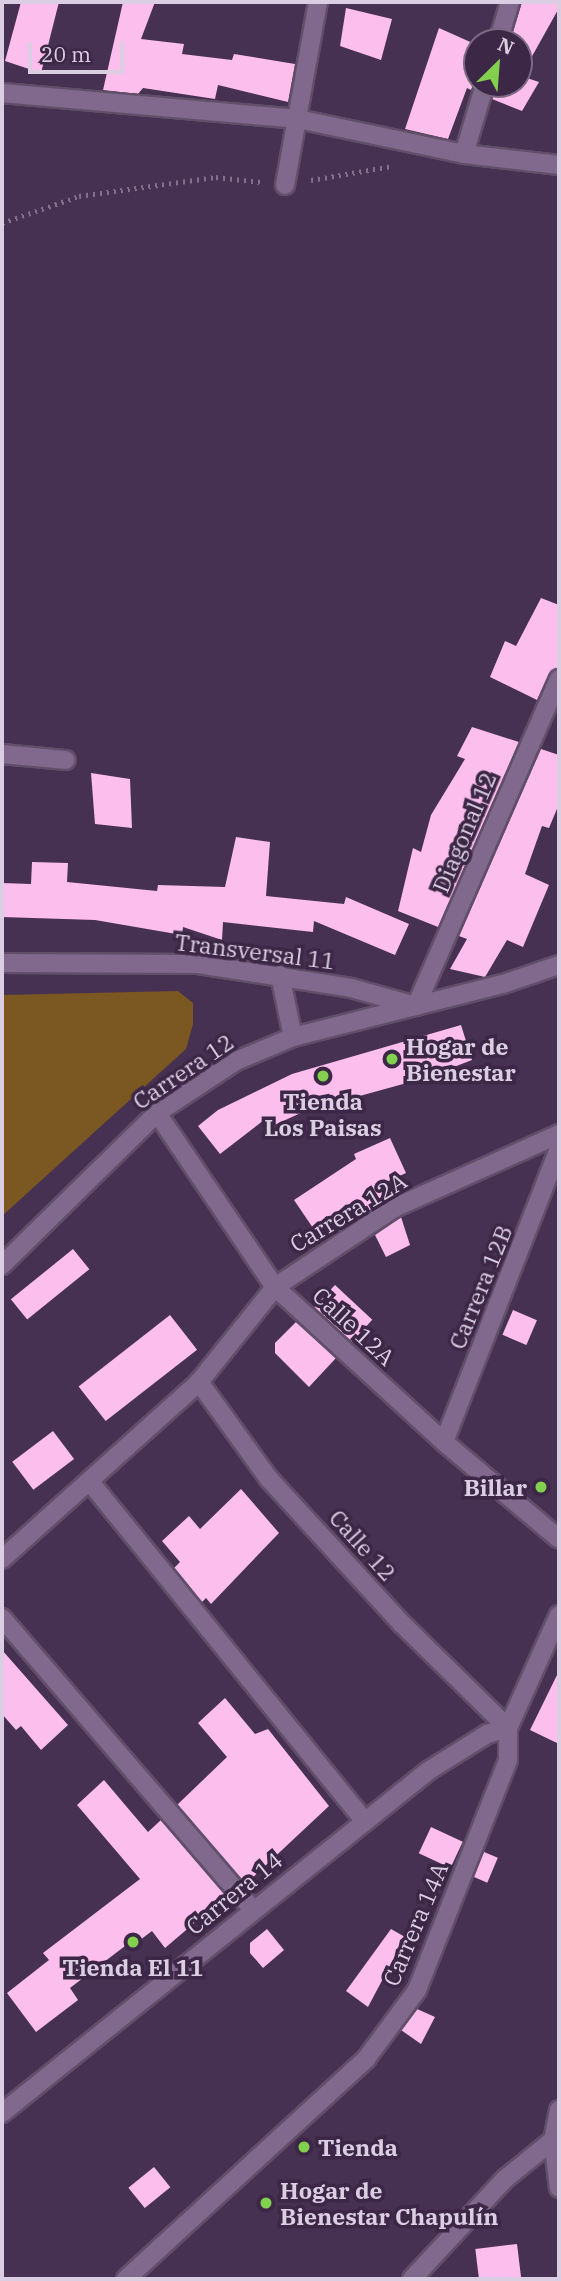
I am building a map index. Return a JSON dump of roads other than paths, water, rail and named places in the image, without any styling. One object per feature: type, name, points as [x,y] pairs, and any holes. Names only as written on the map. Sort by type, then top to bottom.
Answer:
[{"type":"street","points":[[285,185],[318,2]]},
{"type":"street","points":[[502,28],[510,2]]},
{"type":"street","points":[[2,93],[298,119],[464,154],[559,165]]},
{"type":"street","points":[[464,154],[481,98]]},
{"type":"street","name":"Diagonal 12","points":[[416,1006],[559,679]]},
{"type":"street","points":[[2,754],[66,760]]},
{"type":"street","name":"Transversal 11","points":[[2,962],[198,964],[280,975],[416,1006]]},
{"type":"street","name":"Carrera 12","points":[[2,1265],[157,1113],[236,1060],[293,1037],[416,1006],[559,965]]},
{"type":"street","points":[[280,975],[293,1037]]},
{"type":"street","name":"Calle 12A","points":[[157,1113],[275,1287],[443,1443],[559,1539]]},
{"type":"street","name":"Carrera 12A","points":[[2,1559],[199,1382],[275,1287],[396,1207],[559,1134]]},
{"type":"street","name":"Carrera 12B","points":[[443,1443],[559,1149]]},
{"type":"street","name":"Calle 12","points":[[199,1382],[269,1479],[402,1624],[508,1728]]},
{"type":"street","points":[[90,1482],[365,1821]]},
{"type":"street","name":"Carrera 14A","points":[[126,2279],[366,2059],[417,1990],[509,1760],[508,1728],[559,1615]]},
{"type":"street","points":[[2,1618],[252,1909]]},
{"type":"street","name":"Carrera 14","points":[[2,2113],[252,1909],[428,1771],[487,1734],[508,1728]]},
{"type":"street","points":[[559,2109],[553,2140],[559,2188]]},
{"type":"street","points":[[412,2279],[505,2179],[553,2140]]},
{"type":"place","name":"Hogar de Bienestar","points":[[392,1059]]},
{"type":"place","name":"Tienda Los Paisas","points":[[323,1076]]},
{"type":"place","name":"Billar","points":[[541,1487]]},
{"type":"place","name":"Tienda El 11","points":[[133,1942]]},
{"type":"place","name":"Tienda","points":[[304,2147]]},
{"type":"place","name":"Hogar de Bienestar Chapulín","points":[[266,2203]]}]
